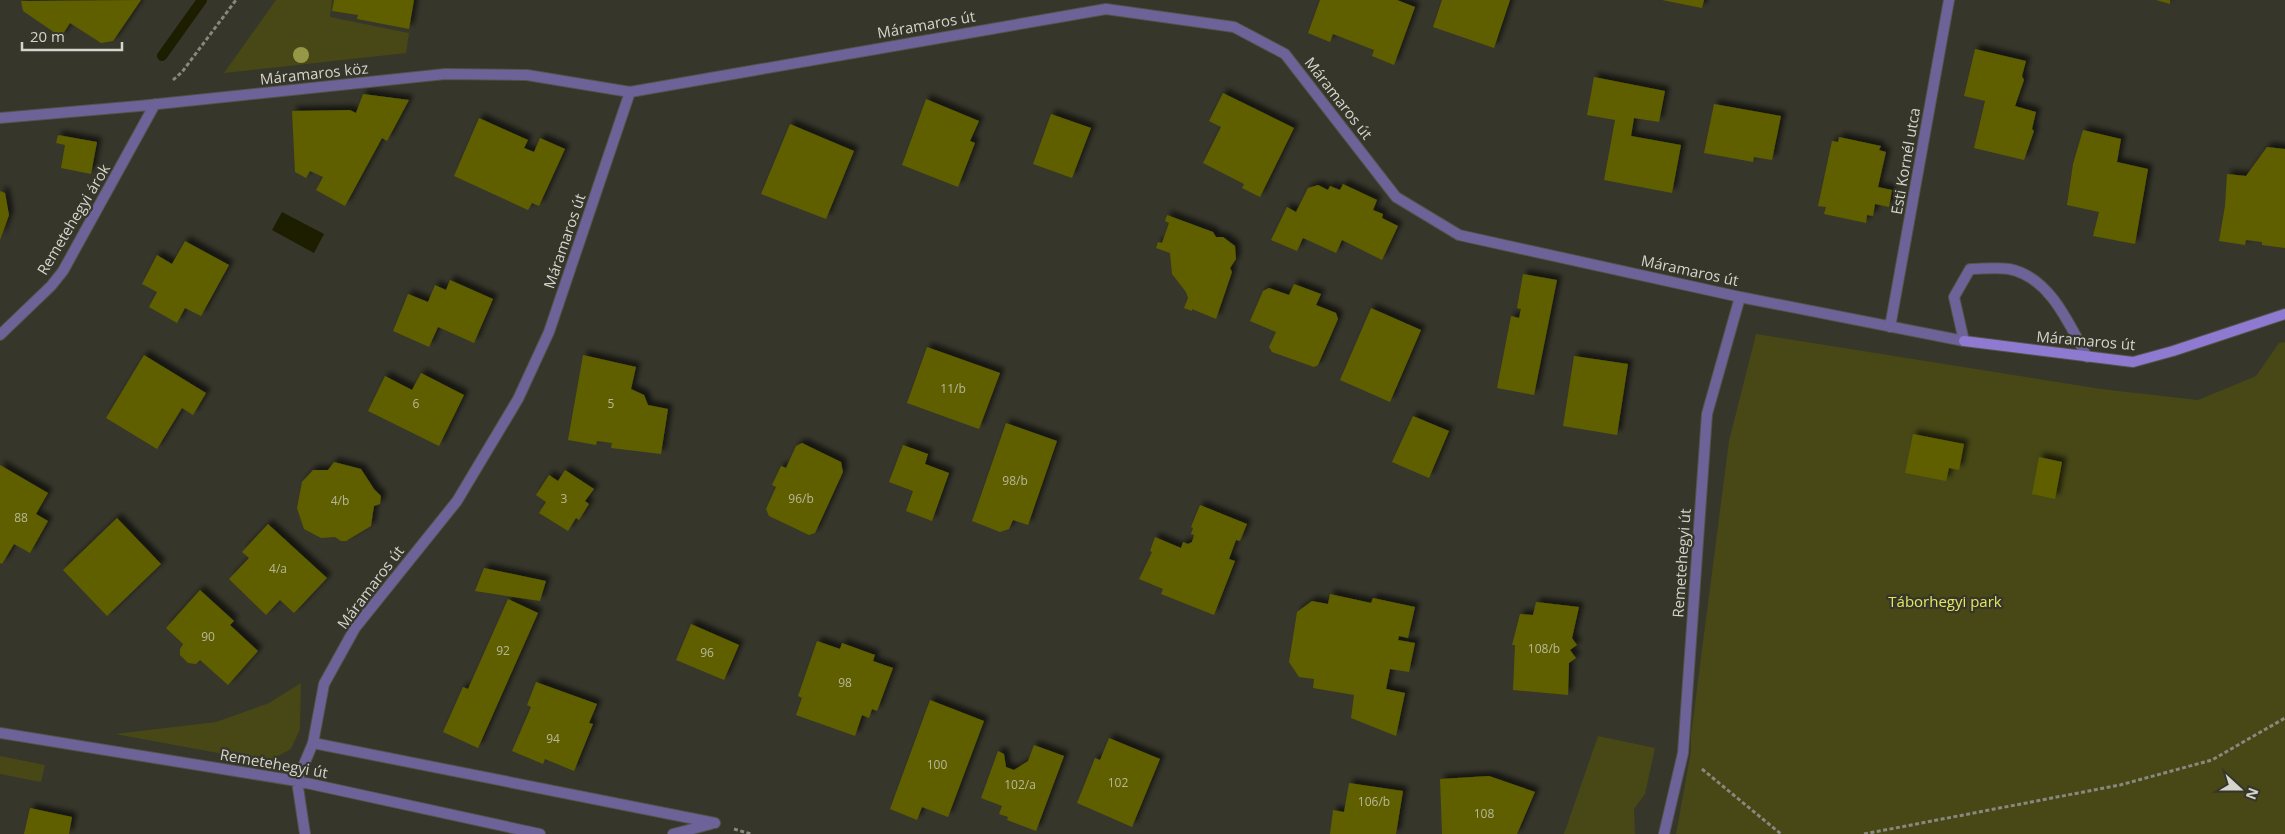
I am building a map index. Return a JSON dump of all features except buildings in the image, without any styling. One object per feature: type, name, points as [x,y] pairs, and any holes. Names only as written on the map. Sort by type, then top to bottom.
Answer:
[{"type":"street","name":"Esti Kornél utca","points":[[1890,327],[1949,0]]},
{"type":"street","name":"Máramaros út","points":[[297,781],[313,743],[324,684],[355,628],[457,501],[518,398],[548,332],[630,92],[1106,8],[1234,27],[1285,54],[1396,197],[1460,235],[1740,297],[1964,341],[2133,362],[2173,351],[2285,314]]},
{"type":"street","name":"Máramaros köz","points":[[0,118],[139,106],[445,74],[528,75],[630,92]]},
{"type":"street","name":"Remetehegyi árok","points":[[0,335],[51,286],[62,270],[155,104]]},
{"type":"street","points":[[1964,341],[1954,297],[1970,270],[2009,269],[2035,280],[2060,307],[2087,356]]},
{"type":"street","name":"Remetehegyi út","points":[[1664,834],[1683,753],[1706,414],[1740,297]]},
{"type":"street","name":"Remetehegyi út","points":[[0,732],[297,781],[540,834]]},
{"type":"street","points":[[313,743],[715,823],[673,834]]},
{"type":"street","points":[[297,781],[305,834]]},
{"type":"path","points":[[139,106],[182,72],[236,0]]},
{"type":"path","points":[[1864,834],[2120,785],[2202,763],[2212,760],[2285,718]]},
{"type":"path","points":[[1683,753],[1781,834]]},
{"type":"green space","points":[[276,0],[332,0],[330,17],[409,33],[406,53],[224,73]]},
{"type":"green space","name":"Táborhegyi park","points":[[1756,334],[2101,389],[2198,400],[2256,376],[2279,343],[2285,342],[2285,834],[1676,834],[1691,751],[1691,735],[1729,441]]},
{"type":"green space","points":[[301,683],[300,729],[291,749],[267,762],[115,734],[216,722],[269,703]]},
{"type":"green space","points":[[1598,736],[1655,748],[1645,794],[1634,809],[1635,834],[1564,834]]},
{"type":"green space","points":[[0,756],[45,765],[41,782],[0,774]]},
{"type":"shaded area","points":[[282,212],[324,234],[314,253],[272,230]]},
{"type":"waterway","points":[[162,56],[202,0]]}]
